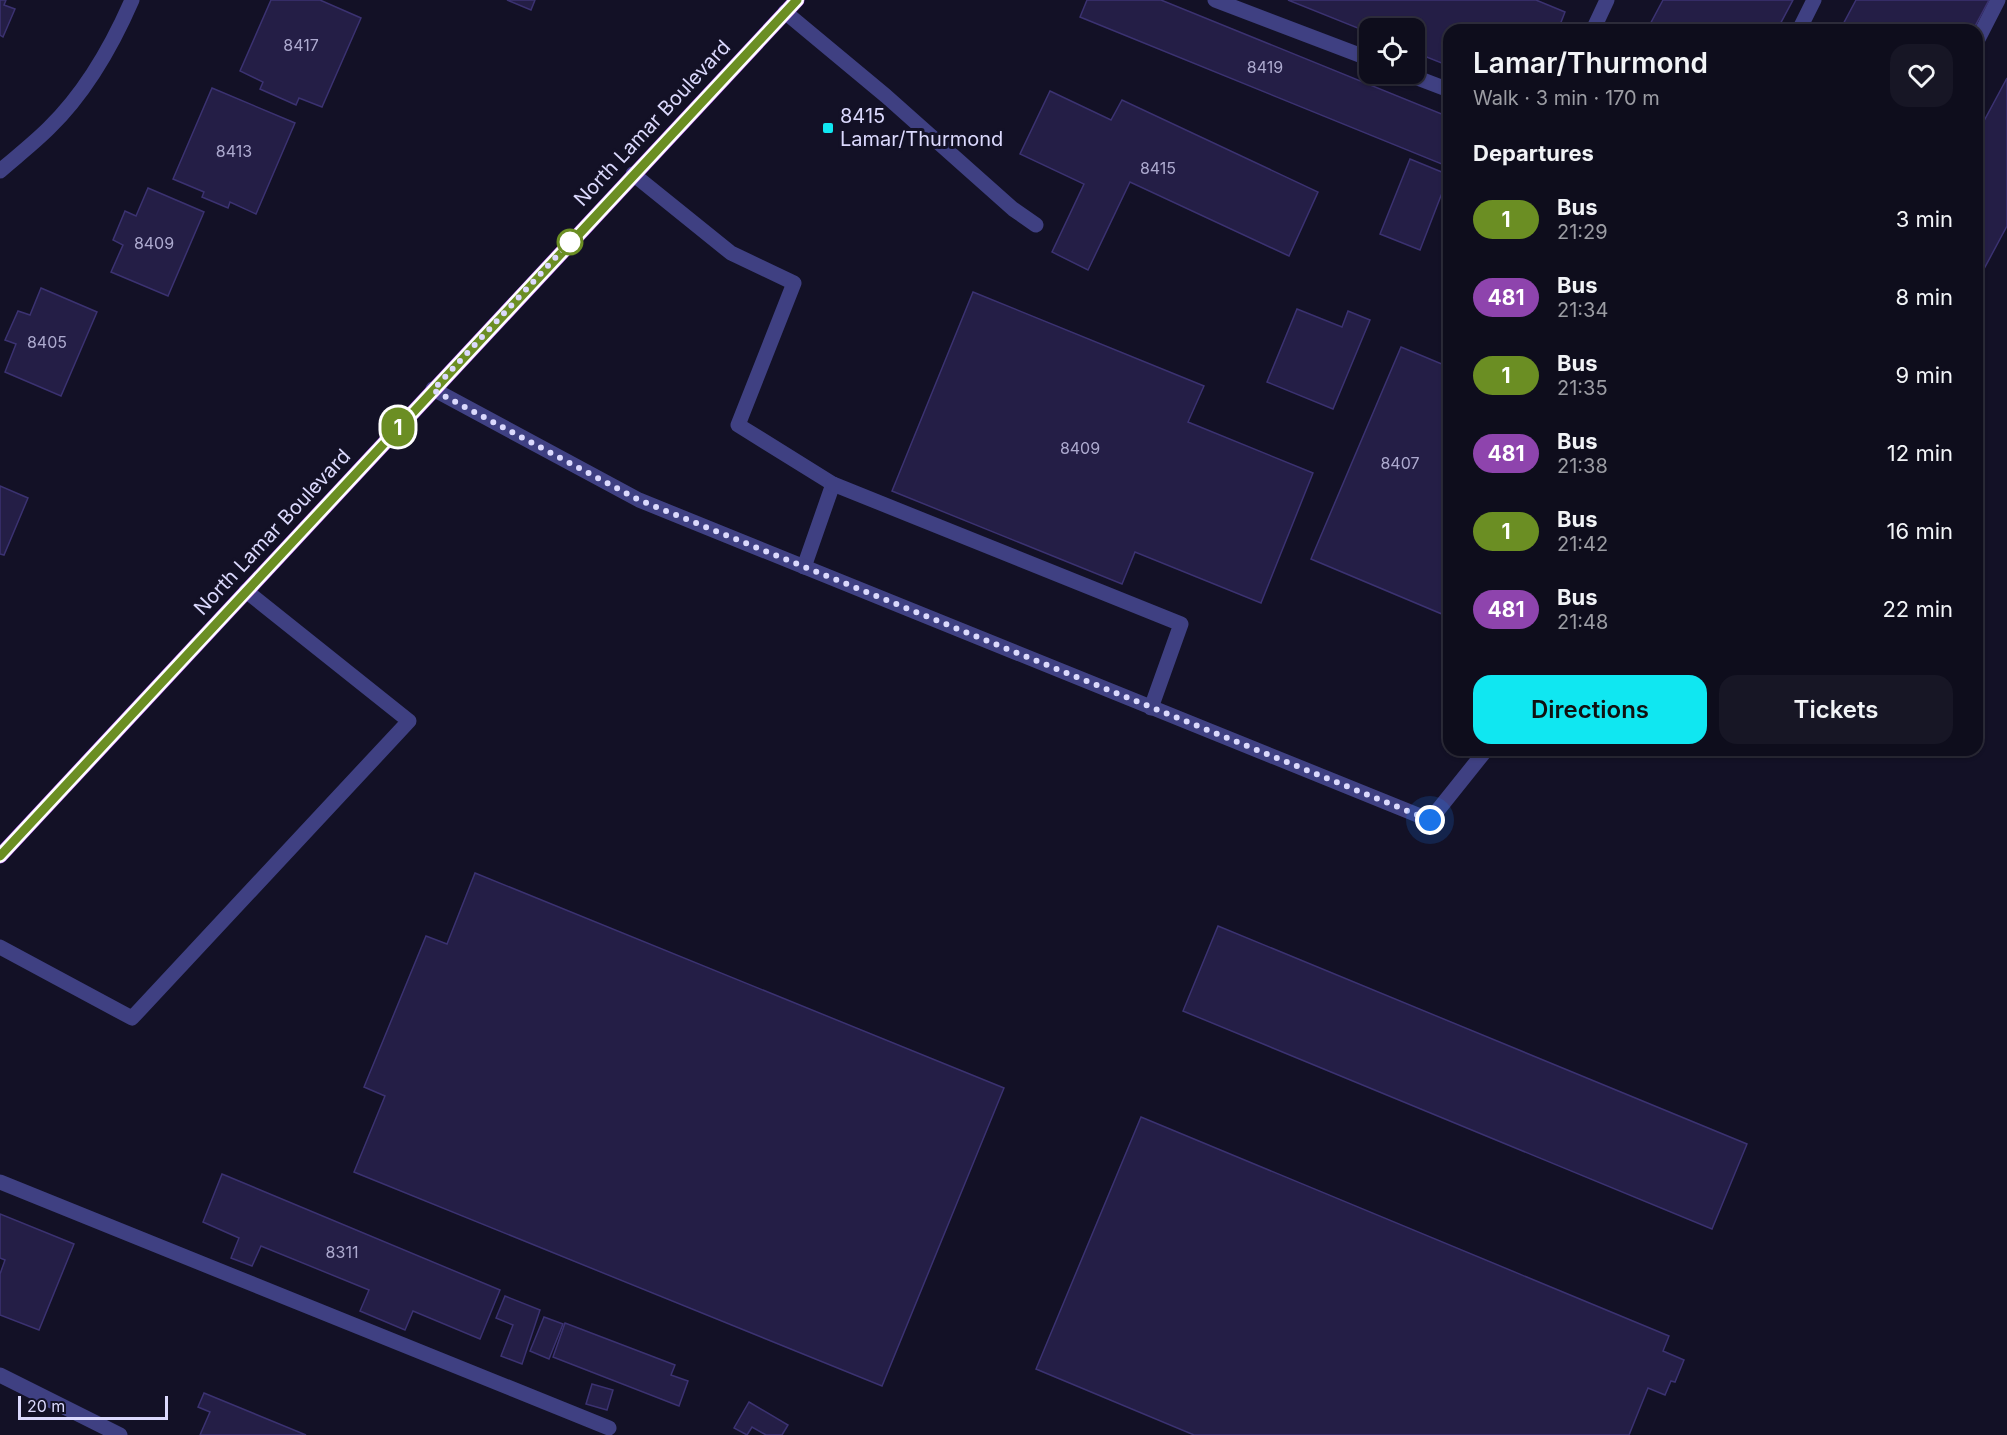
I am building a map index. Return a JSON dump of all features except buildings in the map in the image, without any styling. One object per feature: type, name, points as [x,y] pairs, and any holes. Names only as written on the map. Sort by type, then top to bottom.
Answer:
[{"type":"main road","name":"North Lamar Boulevard","points":[[0,856],[797,0]]},
{"type":"street","points":[[0,171],[50,127],[88,81],[122,24],[132,0]]},
{"type":"street","points":[[1215,0],[1359,55]]},
{"type":"street","points":[[1596,24],[1607,0]]},
{"type":"street","points":[[1802,24],[1814,0]]},
{"type":"street","points":[[1983,29],[1998,0]]},
{"type":"street","points":[[785,12],[886,96],[1013,208],[1036,225]]},
{"type":"street","points":[[1425,81],[1443,88]]},
{"type":"street","points":[[633,174],[731,253],[794,283],[738,425],[833,484],[1181,624],[1151,708]]},
{"type":"street","points":[[433,390],[639,500],[1430,820],[1481,756]]},
{"type":"street","points":[[804,567],[833,484]]},
{"type":"street","points":[[0,946],[132,1018],[409,721],[246,591]]},
{"type":"street","points":[[0,1182],[609,1428]]},
{"type":"street","points":[[0,1375],[111,1433]]},
{"type":"bus line","name":"1","points":[[0,856],[797,0]]},
{"type":"place","name":"8415 Lamar/Thurmond","points":[[828,128]]},
{"type":"route","points":[[570,242],[433,390],[639,500],[1430,820]]}]
